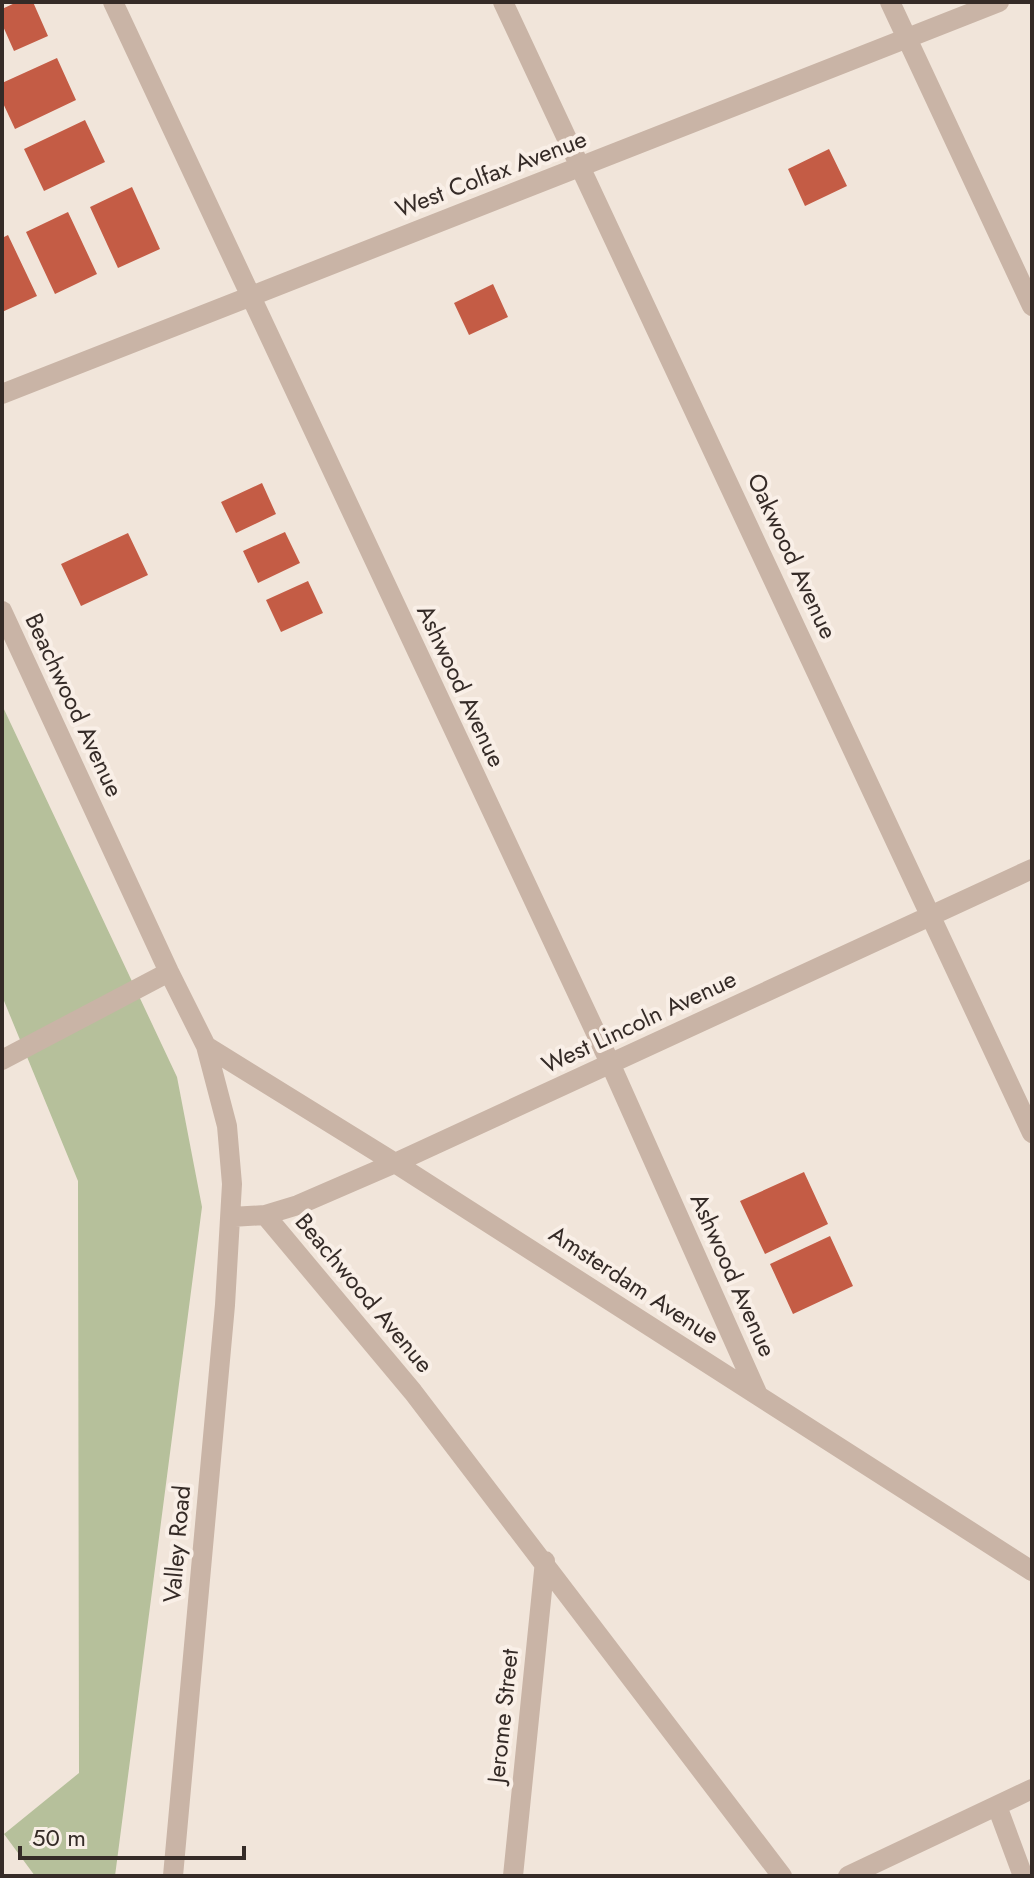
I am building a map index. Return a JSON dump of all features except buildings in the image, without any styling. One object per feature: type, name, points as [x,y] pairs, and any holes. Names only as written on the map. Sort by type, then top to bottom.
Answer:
[{"type":"street","name":"Ashwood Avenue","points":[[113,2],[610,1063],[758,1395]]},
{"type":"street","name":"Oakwood Avenue","points":[[503,2],[1032,1133]]},
{"type":"street","points":[[890,2],[1032,306]]},
{"type":"street","name":"West Colfax Avenue","points":[[2,394],[999,2]]},
{"type":"street","name":"Beachwood Avenue","points":[[2,611],[206,1046],[227,1126],[231,1156],[231,1217],[265,1215],[413,1392],[545,1561],[782,1876]]},
{"type":"street","name":"West Lincoln Avenue","points":[[265,1215],[298,1205],[395,1163],[1032,869]]},
{"type":"street","points":[[2,1060],[169,972]]},
{"type":"street","name":"Amsterdam Avenue","points":[[206,1046],[395,1163],[1032,1571]]},
{"type":"street","name":"Valley Road","points":[[173,1876],[231,1217]]},
{"type":"street","name":"Jerome Street","points":[[513,1876],[545,1561]]},
{"type":"street","points":[[848,1876],[1032,1789]]},
{"type":"street","points":[[997,1806],[1023,1876]]},
{"type":"green space","points":[[2,705],[177,1077],[202,1207],[115,1876],[35,1876],[4,1834],[79,1773],[78,1181],[2,996]]}]
